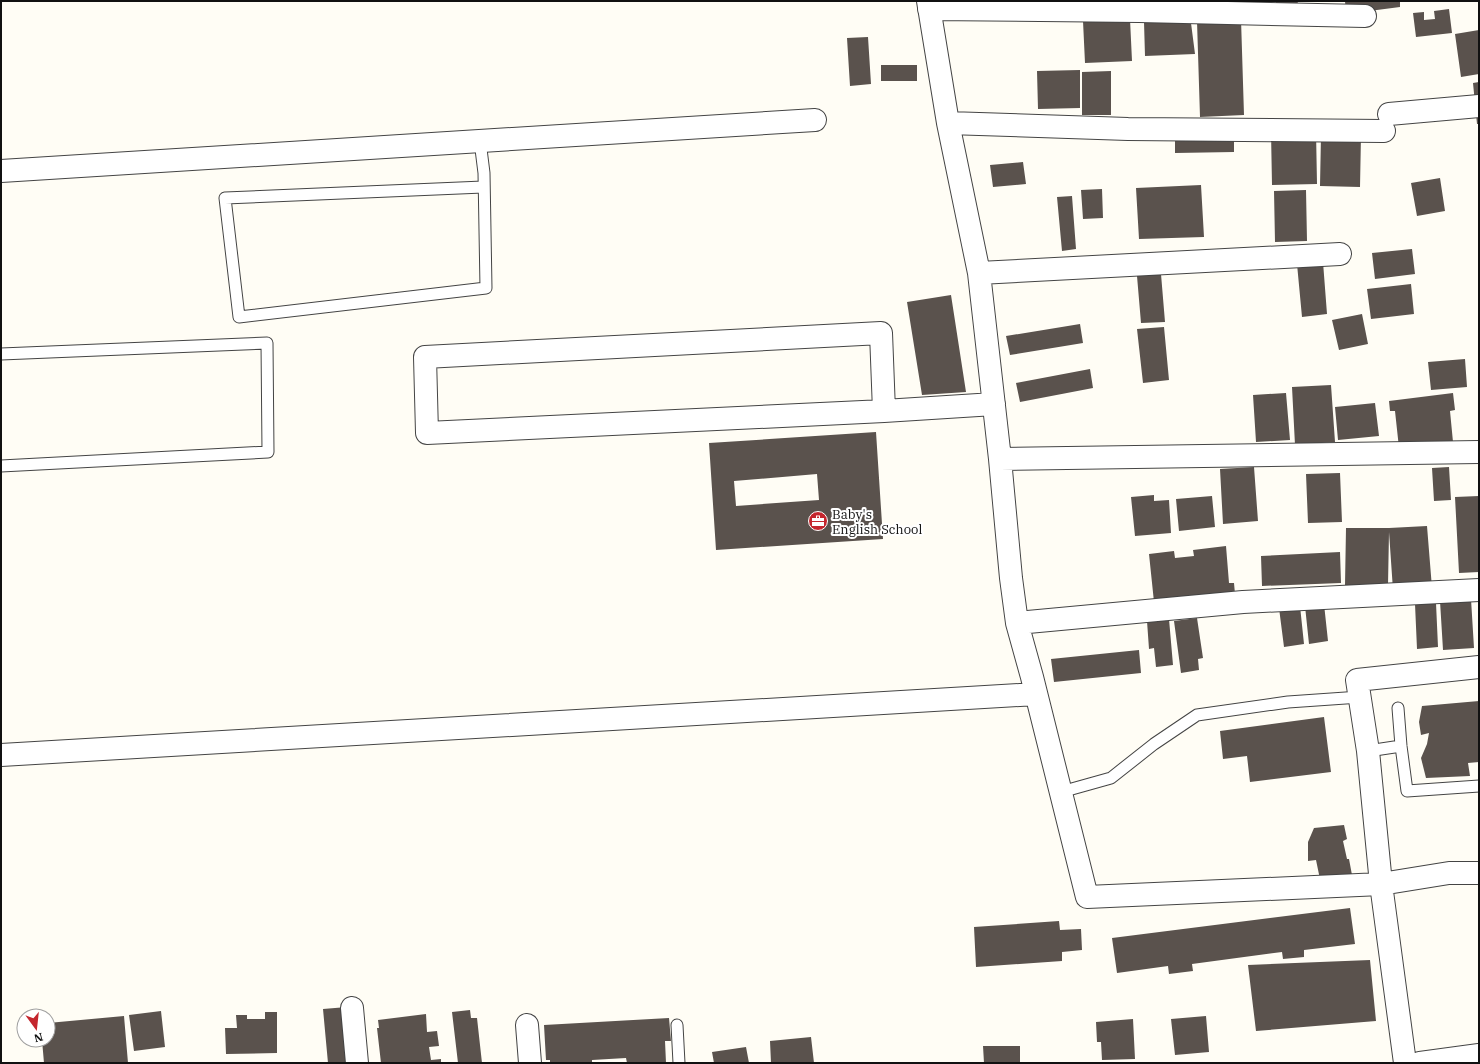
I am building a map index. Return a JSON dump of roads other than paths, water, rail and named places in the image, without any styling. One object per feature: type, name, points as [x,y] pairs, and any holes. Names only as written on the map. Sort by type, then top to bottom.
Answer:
[{"type":"street","points":[[1364,16],[929,5],[948,123],[979,273],[1017,623],[1087,897],[1381,884],[1449,873],[1479,873]]},
{"type":"street","points":[[948,123],[1128,129],[1386,122],[1479,106]]},
{"type":"street","points":[[1,171],[815,120]]},
{"type":"street","points":[[979,273],[1340,254]]},
{"type":"street","points":[[884,411],[881,333],[425,357],[427,433],[884,411],[994,404]]},
{"type":"street","points":[[1000,459],[1479,452]]},
{"type":"street","points":[[1017,623],[1243,602],[1479,590]]},
{"type":"street","points":[[1405,1063],[1381,884],[1368,751],[1357,680],[1479,667]]},
{"type":"street","points":[[1,755],[1036,694]]},
{"type":"street","points":[[352,1008],[357,1063]]},
{"type":"street","points":[[527,1025],[530,1063]]},
{"type":"street","points":[[1420,1063],[1479,1055]]},
{"type":"lane","points":[[480,141],[484,173],[483,187],[486,288],[239,317],[226,198],[483,187]]},
{"type":"lane","points":[[1,354],[267,343],[268,452],[1,466]]},
{"type":"lane","points":[[1061,792],[1111,778],[1154,744],[1197,715],[1288,702],[1360,697]]},
{"type":"lane","points":[[1398,708],[1407,791],[1479,786]]},
{"type":"lane","points":[[1368,751],[1401,746]]},
{"type":"lane","points":[[677,1025],[679,1063]]},
{"type":"place","name":"Baby's English School","points":[[818,521]]}]
